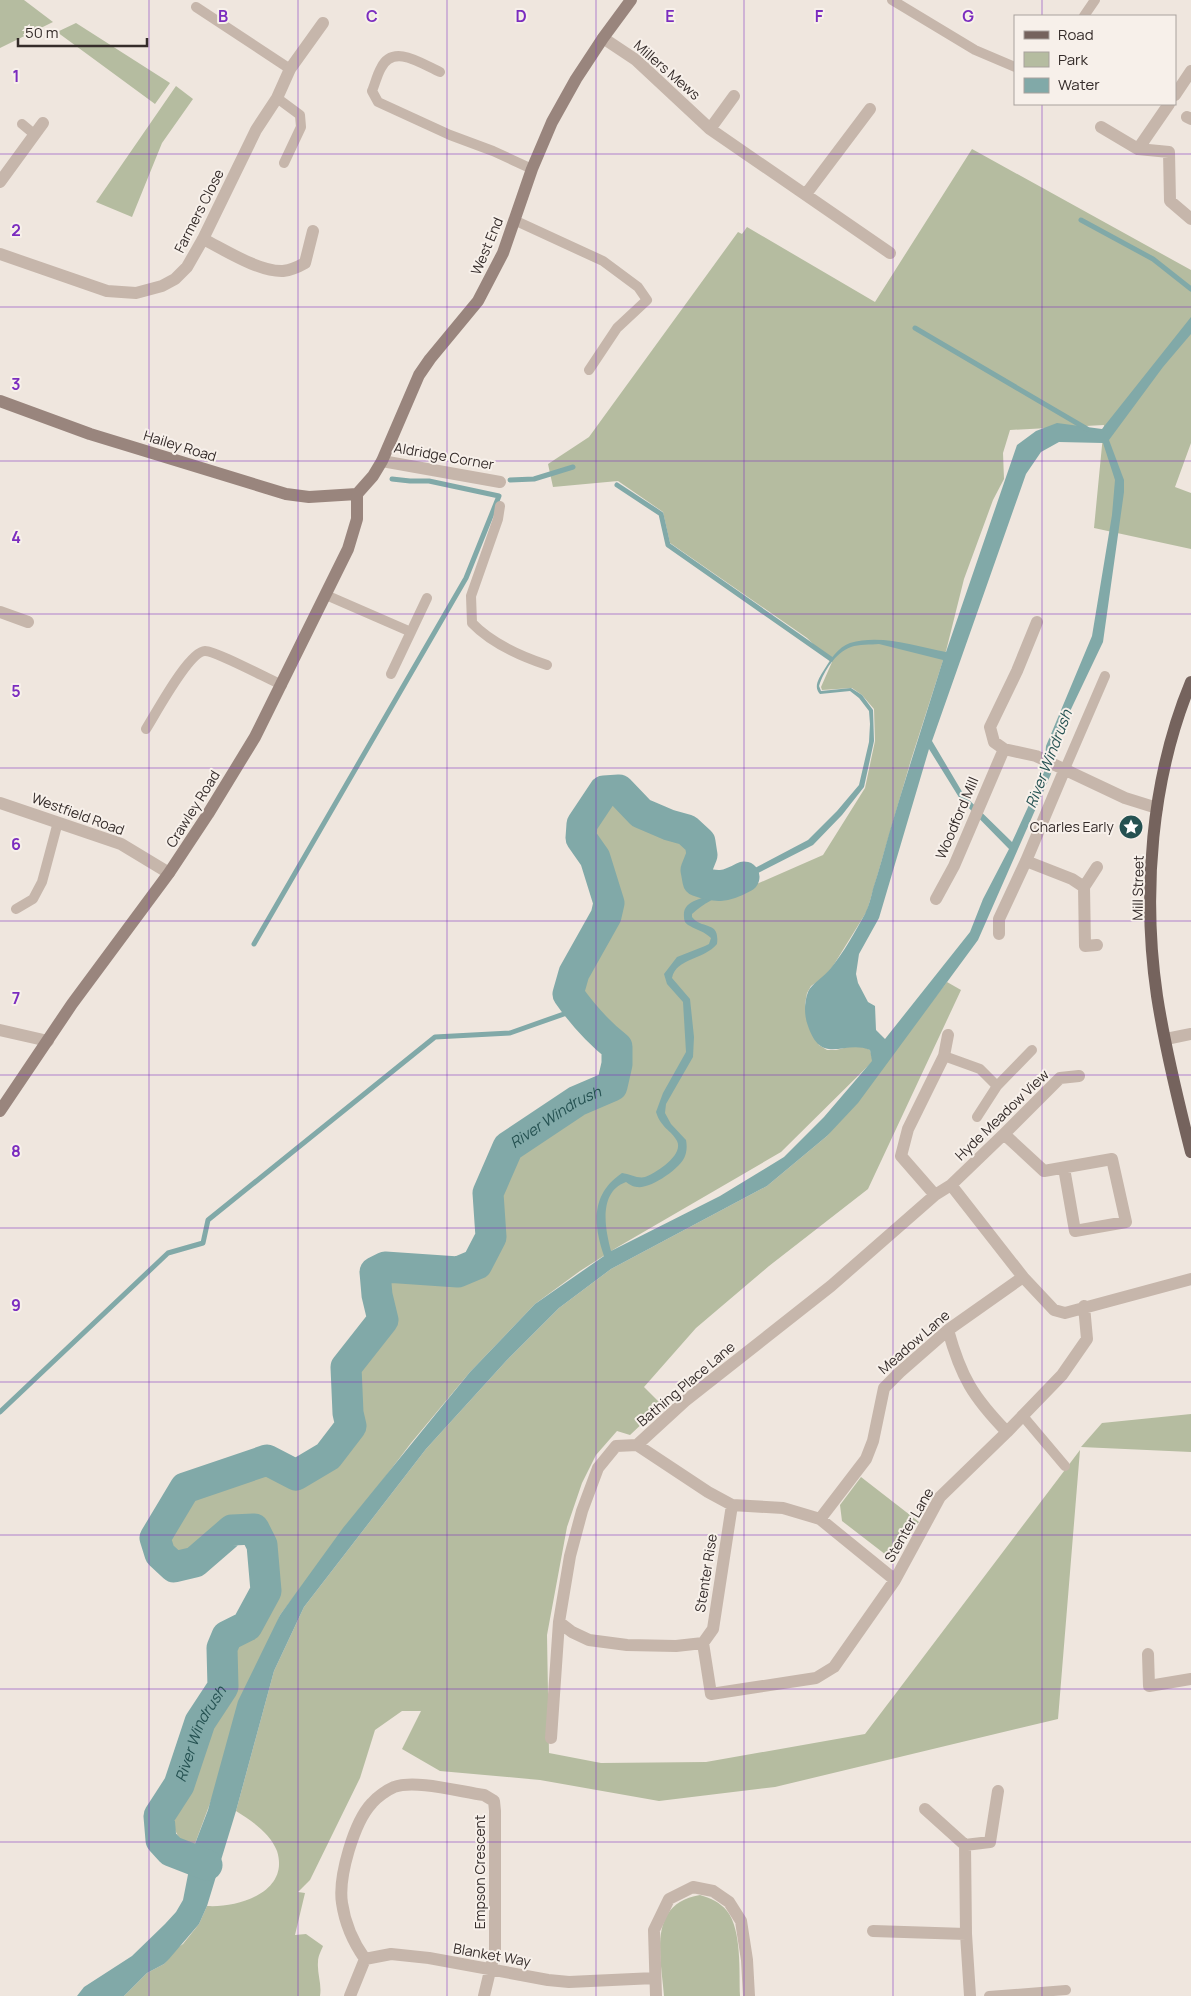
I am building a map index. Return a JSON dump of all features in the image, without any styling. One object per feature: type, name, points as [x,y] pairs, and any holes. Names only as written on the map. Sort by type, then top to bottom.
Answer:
[{"type":"main road","name":"West End","points":[[357,494],[373,476],[382,461],[406,402],[419,376],[430,359],[478,301],[495,270],[532,168],[552,122],[602,38],[631,0]]},
{"type":"main road","name":"Hailey Road","points":[[0,401],[90,434],[286,494],[308,497],[357,494]]},
{"type":"main road","name":"Crawley Road","points":[[0,1112],[96,970],[170,873],[255,737],[348,550],[357,519],[357,494]]},
{"type":"main road","name":"Mill Street","points":[[1191,682],[1164,765],[1156,808],[1151,879],[1151,920],[1157,995],[1191,1152]]},
{"type":"street","name":"Farmers Close","points":[[0,254],[107,291],[136,293],[162,286],[175,279],[187,266],[203,239],[256,130],[277,98],[290,69],[323,23]]},
{"type":"street","name":"Millers Mews","points":[[602,38],[636,60],[710,129],[890,253]]},
{"type":"street","points":[[1176,94],[1191,71]]},
{"type":"street","points":[[710,129],[734,96]]},
{"type":"street","points":[[1138,149],[1168,105]]},
{"type":"street","points":[[806,194],[870,109]]},
{"type":"street","points":[[0,182],[42,123]]},
{"type":"street","points":[[1101,127],[1138,149],[1169,152],[1170,201],[1191,219]]},
{"type":"street","points":[[203,239],[265,268],[282,271],[294,269],[305,263],[313,231]]},
{"type":"street","name":"Aldridge Corner","points":[[382,461],[500,482]]},
{"type":"street","points":[[0,612],[28,622]]},
{"type":"street","points":[[1037,622],[1017,672],[990,727],[994,742],[1004,748],[1036,756],[1125,798],[1156,808]]},
{"type":"street","name":"Woodford Mill","points":[[936,899],[954,866],[1004,748]]},
{"type":"street","points":[[999,934],[999,920],[1026,861],[1061,769]]},
{"type":"street","name":"Westfield Road","points":[[0,803],[121,844],[170,873]]},
{"type":"street","points":[[1026,861],[1072,879],[1084,887]]},
{"type":"street","points":[[1097,867],[1084,887],[1085,946],[1097,945]]},
{"type":"street","points":[[0,1030],[48,1041]]},
{"type":"street","points":[[1166,1039],[1191,1034]]},
{"type":"street","points":[[935,1195],[901,1156],[908,1129],[944,1056],[948,1035]]},
{"type":"street","name":"Hyde Meadow View","points":[[935,1195],[951,1184],[1060,1078],[1079,1076]]},
{"type":"street","points":[[1004,1134],[1044,1171],[1112,1160],[1126,1222],[1075,1231],[1064,1168]]},
{"type":"street","points":[[951,1184],[1023,1277],[1054,1310],[1065,1313],[1084,1306],[1191,1279]]},
{"type":"street","name":"Bathing Place Lane","points":[[552,1738],[559,1622],[570,1556],[582,1511],[598,1468],[616,1446],[637,1445],[685,1401],[831,1286],[935,1195]]},
{"type":"street","name":"Meadow Lane","points":[[820,1519],[866,1458],[873,1441],[884,1388],[948,1330],[1023,1277]]},
{"type":"street","name":"Stenter Lane","points":[[703,1643],[711,1694],[816,1678],[834,1667],[895,1580],[940,1497],[1008,1432],[1062,1374],[1087,1339],[1084,1306]]},
{"type":"street","points":[[948,1330],[956,1358],[969,1386],[987,1411],[1008,1432]]},
{"type":"street","points":[[637,1445],[732,1506],[783,1508],[820,1519],[895,1580]]},
{"type":"street","name":"Stenter Rise","points":[[703,1643],[713,1629],[732,1506]]},
{"type":"street","points":[[559,1622],[572,1632],[589,1640],[627,1645],[666,1646],[703,1643]]},
{"type":"street","points":[[1148,1654],[1149,1686],[1191,1679]]},
{"type":"street","name":"Empson Crescent","points":[[365,1959],[348,1928],[342,1904],[341,1892],[345,1861],[358,1827],[372,1803],[392,1788],[414,1784],[484,1795],[494,1801],[495,1950],[490,1970]]},
{"type":"street","points":[[965,1845],[990,1842],[998,1791]]},
{"type":"street","points":[[925,1809],[965,1845],[966,1934],[970,1996]]},
{"type":"street","points":[[656,1996],[654,1930],[669,1899],[693,1887],[714,1891],[729,1902],[740,1921],[747,1960],[750,1996]]},
{"type":"street","points":[[873,1932],[966,1934]]},
{"type":"street","name":"Blanket Way","points":[[365,1959],[390,1954],[429,1958],[548,1980],[569,1982],[655,1978]]},
{"type":"street","points":[[350,1996],[365,1959]]},
{"type":"street","points":[[484,1996],[490,1970]]},
{"type":"lane","points":[[892,0],[975,50],[1014,67]]},
{"type":"lane","points":[[1085,15],[1095,0]]},
{"type":"lane","points":[[196,7],[290,69]]},
{"type":"lane","points":[[440,72],[401,55],[392,56],[381,66],[372,91],[378,102],[450,135],[532,168]]},
{"type":"lane","points":[[277,98],[300,115],[301,127],[284,163]]},
{"type":"lane","points":[[22,124],[34,134]]},
{"type":"lane","points":[[514,220],[603,261],[638,286],[647,300],[616,328],[589,370]]},
{"type":"lane","points":[[500,506],[498,519],[471,596],[472,623],[482,633],[520,656],[547,665]]},
{"type":"lane","points":[[326,595],[411,632]]},
{"type":"lane","points":[[391,674],[427,598]]},
{"type":"lane","points":[[146,730],[185,666],[194,655],[204,651],[221,656],[282,685]]},
{"type":"lane","points":[[1061,769],[1105,676]]},
{"type":"lane","points":[[16,909],[33,899],[42,882],[58,822]]},
{"type":"lane","points":[[977,1117],[997,1086],[1032,1050]]},
{"type":"lane","points":[[944,1056],[980,1069],[997,1086]]},
{"type":"lane","points":[[1022,1415],[1065,1466]]},
{"type":"lane","points":[[989,1996],[1066,1990]]},
{"type":"green space","points":[[0,0],[24,0],[53,22],[0,48]]},
{"type":"green space","points":[[76,23],[170,83],[155,104],[57,32]]},
{"type":"green space","points":[[176,86],[193,99],[162,143],[132,217],[96,202]]},
{"type":"green space","points":[[972,149],[1191,270],[1191,443],[1175,487],[1191,493],[1191,549],[1094,528],[1104,425],[1010,430],[1003,453],[1004,479],[993,500],[964,579],[946,651],[911,760],[867,911],[833,966],[824,977],[811,986],[807,993],[805,1004],[819,1045],[827,1050],[864,1047],[870,1050],[873,1061],[781,1152],[580,1271],[535,1304],[470,1372],[411,1443],[280,1615],[193,1849],[180,1840],[169,1818],[185,1785],[204,1724],[227,1688],[232,1642],[250,1636],[273,1594],[271,1546],[259,1523],[233,1522],[193,1555],[176,1559],[165,1549],[162,1539],[189,1495],[265,1468],[296,1482],[333,1465],[360,1428],[356,1368],[390,1324],[384,1276],[461,1279],[482,1270],[500,1241],[498,1195],[513,1152],[618,1092],[626,1041],[578,991],[582,975],[613,923],[619,906],[605,851],[590,827],[608,800],[616,800],[640,822],[684,837],[694,847],[689,872],[692,886],[705,890],[736,893],[823,855],[865,788],[875,741],[874,709],[862,695],[852,688],[822,690],[821,687],[832,662],[807,638],[670,543],[663,512],[618,481],[553,487],[548,464],[589,437],[738,232],[742,234],[747,227],[875,302]]},
{"type":"green space","points":[[947,982],[961,990],[868,1189],[769,1266],[696,1328],[644,1387],[662,1405],[630,1435],[617,1431],[596,1455],[582,1483],[567,1527],[547,1635],[549,1753],[601,1763],[706,1762],[865,1734],[1080,1450],[1058,1719],[775,1787],[659,1801],[540,1780],[440,1771],[402,1749],[421,1711],[402,1711],[375,1730],[360,1778],[310,1880],[298,1892],[305,1893],[295,1935],[306,1934],[323,1946],[318,1962],[320,1996],[124,1996],[147,1973],[164,1964],[177,1948],[183,1944],[199,1924],[207,1906],[233,1904],[258,1895],[269,1887],[276,1877],[279,1865],[274,1845],[260,1828],[236,1811],[274,1671],[304,1607],[426,1449],[507,1360],[559,1308],[611,1269],[767,1186],[827,1136]]},
{"type":"green space","points":[[1191,1414],[1191,1452],[1081,1447],[1102,1423]]},
{"type":"green space","points":[[861,1477],[919,1522],[890,1558],[842,1521],[840,1505]]},
{"type":"green space","points":[[700,1895],[721,1905],[732,1919],[739,1952],[740,1996],[664,1996],[660,1949],[661,1934],[665,1920],[672,1909],[683,1900]]},
{"type":"water","points":[[1191,317],[1191,334],[1163,367],[1109,440],[1124,480],[1124,492],[1103,642],[1053,747],[1051,774],[978,940],[858,1103],[827,1136],[767,1186],[611,1269],[559,1308],[507,1360],[426,1449],[304,1607],[274,1671],[236,1811],[207,1906],[199,1924],[164,1964],[147,1973],[124,1996],[77,1996],[84,1987],[132,1956],[176,1912],[183,1900],[193,1849],[208,1810],[238,1701],[280,1615],[343,1528],[470,1372],[535,1304],[604,1256],[598,1232],[597,1210],[605,1190],[612,1181],[622,1173],[640,1177],[650,1175],[668,1163],[676,1152],[677,1141],[663,1125],[656,1112],[663,1093],[686,1052],[683,1002],[667,984],[664,974],[677,957],[709,944],[711,938],[686,923],[684,911],[690,903],[716,893],[716,888],[704,888],[705,881],[730,881],[808,840],[837,811],[859,785],[869,742],[869,711],[859,698],[850,691],[820,694],[817,688],[818,682],[829,662],[846,645],[862,641],[886,640],[946,652],[1017,445],[1036,431],[1057,423],[1102,429]],"holes":[[[1059,442],[1103,443],[1115,480],[1112,515],[1092,636],[1046,746],[1044,772],[1012,842],[964,795],[932,741],[1026,474],[1041,452]],[[879,644],[943,660],[902,790],[870,901],[853,935],[840,955],[808,992],[805,1005],[807,1022],[820,1046],[827,1049],[860,1047],[870,1050],[872,1061],[824,1117],[784,1157],[720,1196],[611,1251],[606,1222],[607,1202],[611,1194],[617,1187],[626,1182],[633,1186],[643,1187],[665,1177],[678,1166],[686,1152],[686,1140],[671,1124],[665,1113],[666,1104],[693,1057],[694,1037],[690,999],[672,978],[679,966],[705,953],[717,944],[716,931],[696,921],[692,914],[729,888],[813,845],[842,815],[864,787],[874,741],[873,710],[862,695],[851,688],[821,691],[819,686],[824,674],[835,658],[845,650],[861,645]],[[929,749],[960,799],[1009,849],[983,899],[970,932],[885,1039],[876,1030],[875,1006],[868,1002],[858,983],[856,974],[859,954],[879,918]]]},
{"type":"waterway","points":[[1081,220],[1153,259],[1191,289]]},
{"type":"waterway","points":[[915,328],[1087,429]]},
{"type":"waterway","points":[[510,480],[534,479],[573,467]]},
{"type":"waterway","points":[[254,944],[466,578],[499,496],[429,481],[392,479]]},
{"type":"waterway","points":[[617,485],[661,514],[668,545],[831,659]]},
{"type":"waterway","name":"River Windrush","points":[[207,1865],[171,1851],[161,1840],[159,1816],[179,1785],[200,1722],[223,1687],[222,1648],[227,1636],[247,1626],[266,1591],[262,1545],[254,1529],[232,1530],[195,1562],[174,1567],[160,1554],[155,1538],[185,1488],[267,1460],[296,1475],[328,1456],[351,1426],[348,1413],[346,1367],[383,1320],[377,1295],[375,1272],[385,1267],[458,1272],[477,1264],[491,1237],[488,1193],[508,1147],[577,1101],[612,1086],[617,1064],[617,1047],[603,1035],[568,994],[574,973],[606,916],[609,903],[595,858],[581,838],[582,824],[604,791],[619,790],[641,813],[669,825],[687,830],[700,842],[702,855],[696,870],[698,881],[711,885],[721,885],[732,883],[744,877]]},
{"type":"waterway","points":[[0,1412],[168,1253],[203,1243],[208,1220],[435,1037],[510,1033],[578,1009]]},
{"type":"place","name":"Charles Early","points":[[1131,827]]}]
